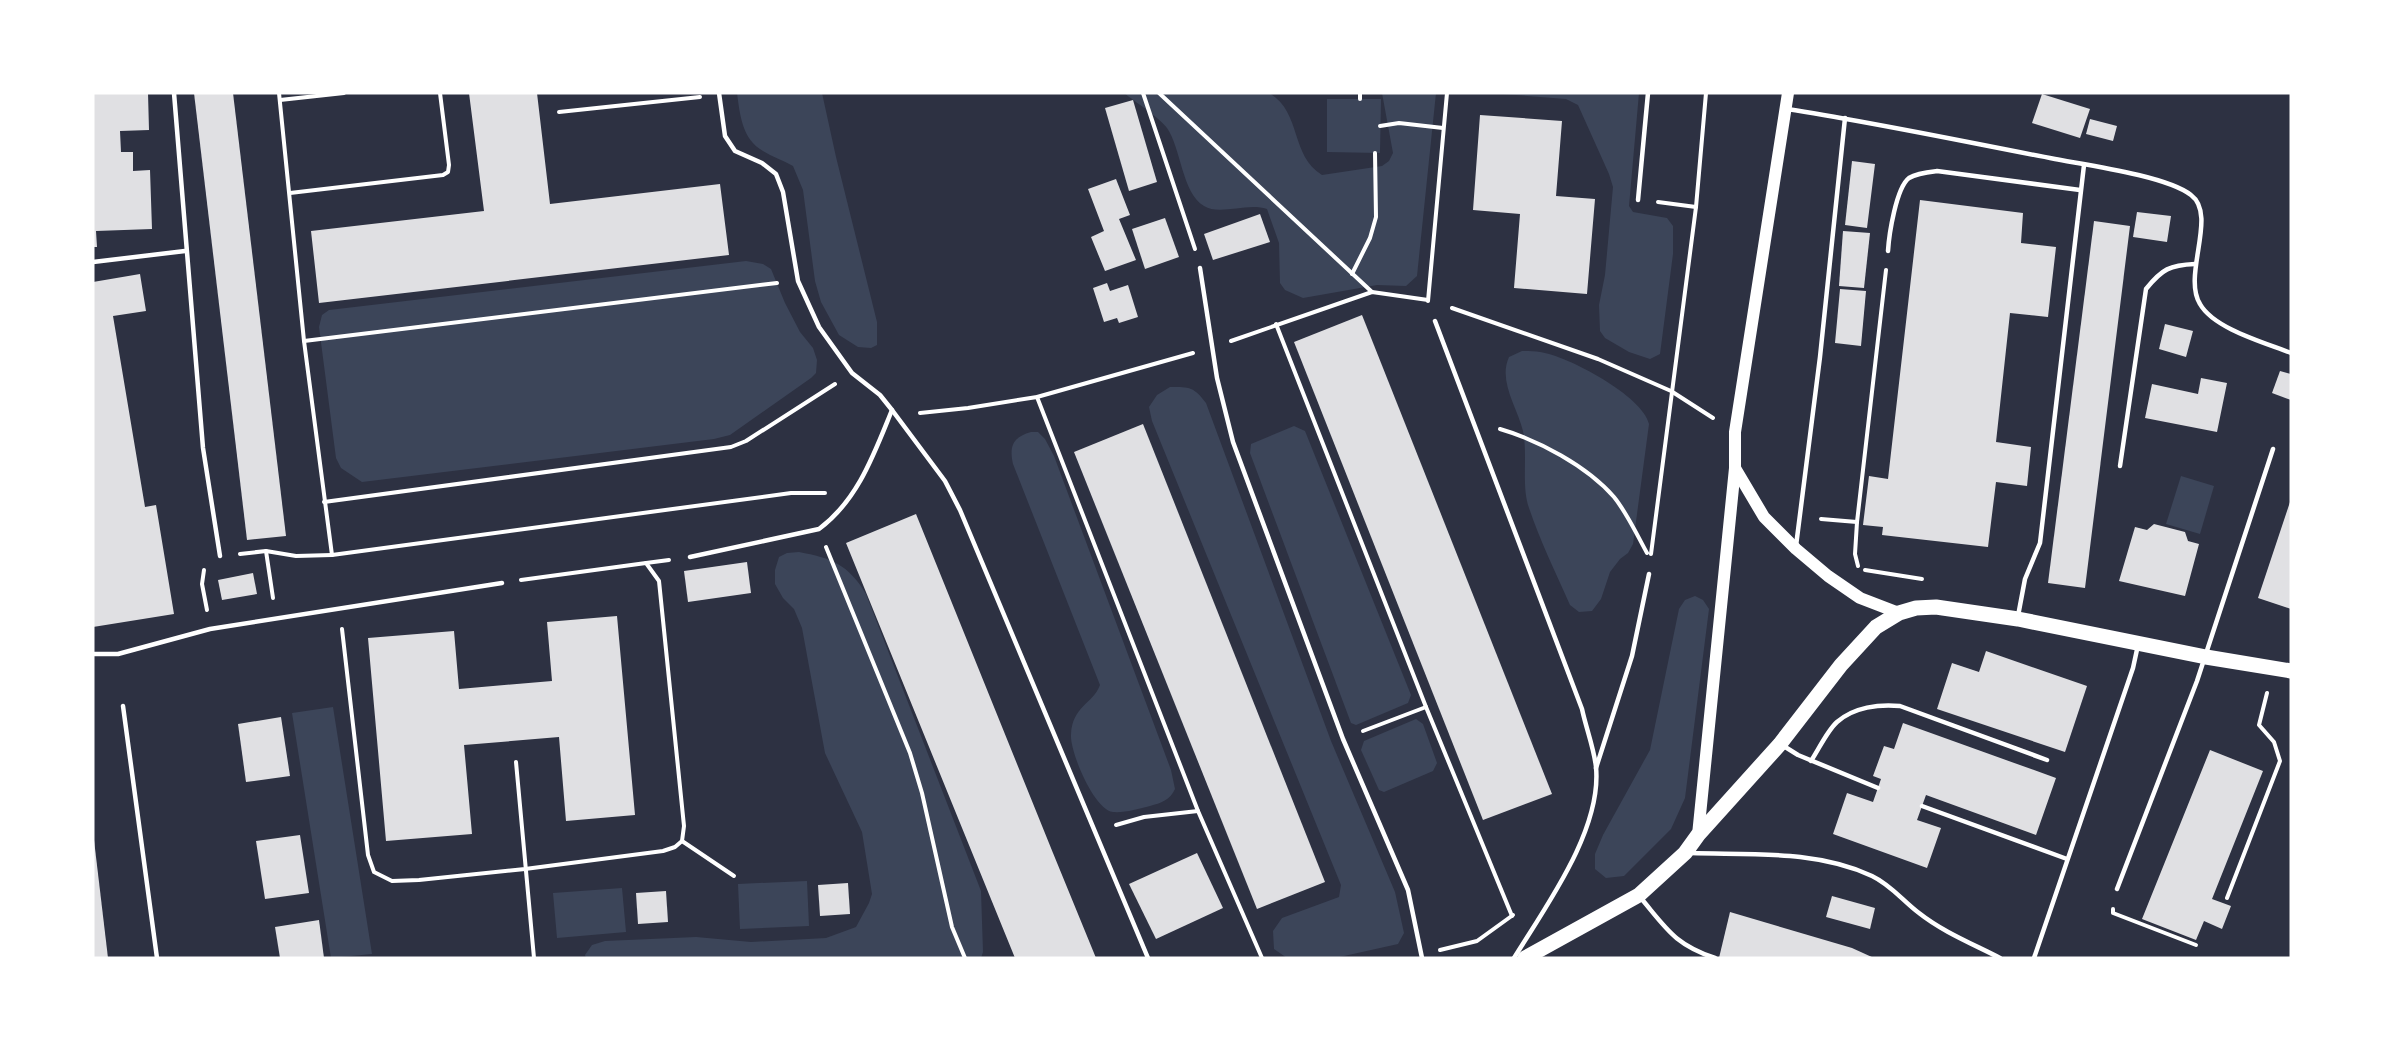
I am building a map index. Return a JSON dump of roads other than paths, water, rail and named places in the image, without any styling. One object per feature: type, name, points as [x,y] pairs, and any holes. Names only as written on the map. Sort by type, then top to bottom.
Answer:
[{"type":"main road","points":[[1698,835],[1736,468],[1735,432],[1788,93]]},
{"type":"main road","points":[[1736,468],[1764,517],[1796,549],[1828,576],[1860,598],[1899,613]]},
{"type":"main road","points":[[1525,958],[1639,895],[1685,853],[1698,835],[1780,744],[1855,650],[1876,627],[1899,613],[1916,608],[1936,608],[2018,618],[2206,657],[2291,671]]},
{"type":"lane","points":[[174,93],[185,251],[203,448],[220,556]]},
{"type":"lane","points":[[1638,200],[1648,93]]},
{"type":"lane","points":[[719,94],[725,136],[735,151],[762,163],[776,174],[783,192],[798,281],[819,327],[852,373],[880,395],[892,410],[945,481],[960,510],[1148,958]]},
{"type":"lane","points":[[1787,109],[1845,118],[2084,165],[2158,181],[2192,195],[2199,205],[2202,224],[2195,264],[2195,288],[2200,304],[2215,320],[2240,333],[2291,353]]},
{"type":"lane","points":[[1796,549],[1820,357],[1845,118]]},
{"type":"lane","points":[[2018,618],[2025,579],[2040,543],[2084,165]]},
{"type":"lane","points":[[1888,251],[1898,199],[1907,179],[1919,174],[1937,171],[2080,190]]},
{"type":"lane","points":[[93,262],[185,251]]},
{"type":"lane","points":[[2120,466],[2146,289],[2157,275],[2174,265],[2195,264]]},
{"type":"lane","points":[[1200,268],[1217,378],[1233,442],[1343,739],[1408,890],[1422,957]]},
{"type":"lane","points":[[1435,321],[1582,709],[1596,768]]},
{"type":"lane","points":[[690,557],[819,529],[834,518],[854,493],[892,410]]},
{"type":"lane","points":[[2117,889],[2206,657],[2273,449]]},
{"type":"lane","points":[[1514,958],[1572,864],[1587,827],[1594,797],[1596,768],[1632,656],[1649,574]]},
{"type":"lane","points":[[93,654],[118,654],[210,629],[502,583]]},
{"type":"lane","points":[[2034,958],[2133,668],[2139,643]]},
{"type":"lane","points":[[1811,761],[1837,722],[1855,711],[1886,704],[1900,706],[2047,760]]},
{"type":"lane","points":[[123,706],[157,958]]},
{"type":"lane","points":[[1780,744],[1811,761],[1878,788]]},
{"type":"lane","points":[[1922,806],[2067,859]]},
{"type":"lane","points":[[1685,853],[1806,857],[1850,867],[1875,878],[1904,898],[1917,912],[1935,925],[2000,958]]},
{"type":"lane","points":[[1639,895],[1674,938],[1715,958]]}]
